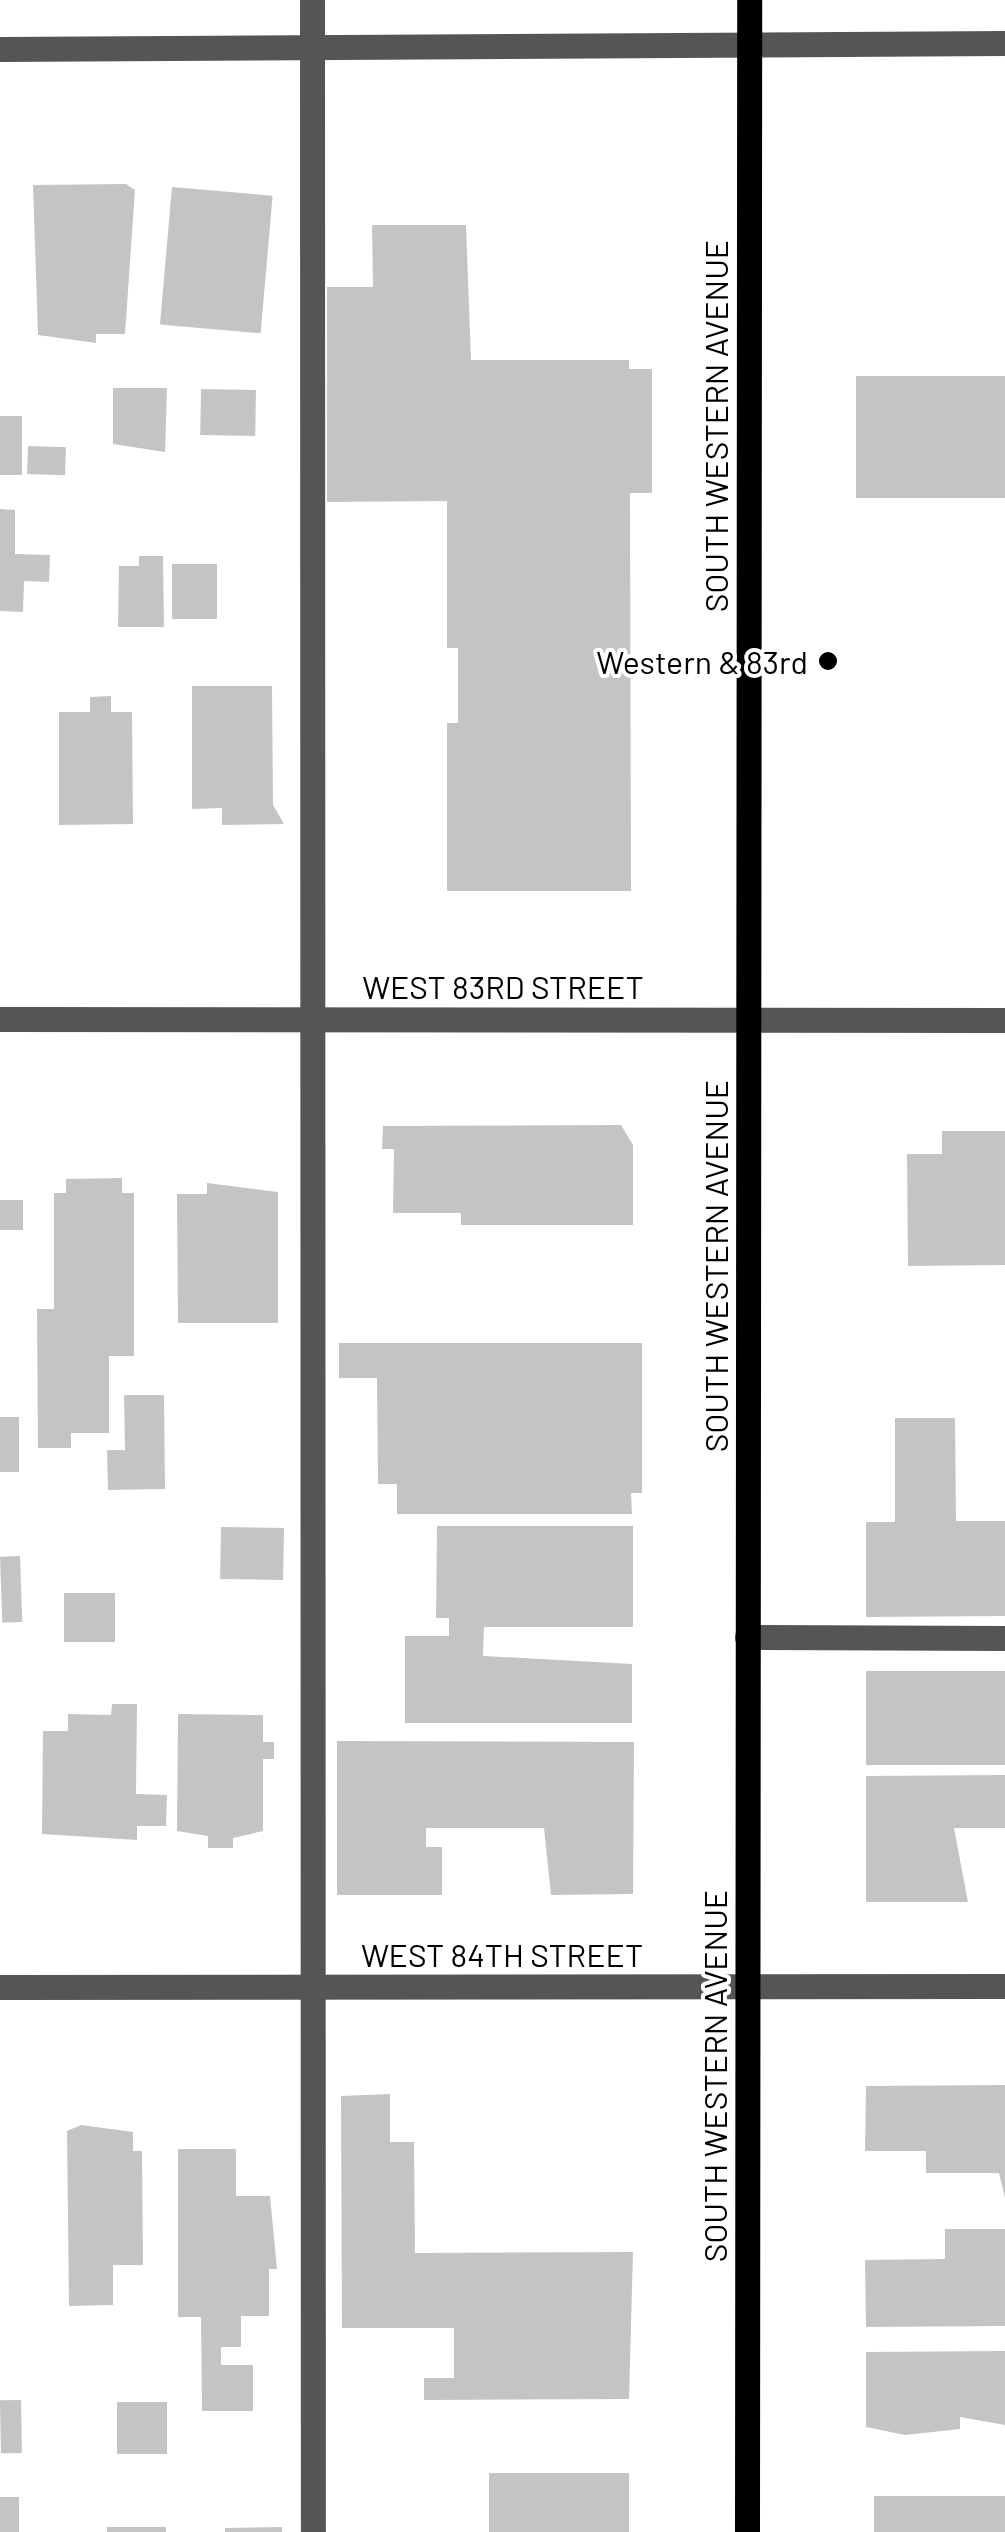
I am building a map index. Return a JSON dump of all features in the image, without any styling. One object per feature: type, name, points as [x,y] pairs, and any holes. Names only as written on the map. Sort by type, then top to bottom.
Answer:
[{"type":"main road","name":"SOUTH WESTERN AVENUE","points":[[747,2532],[749,0]]},
{"type":"street","points":[[312,0],[319,1019],[312,1986],[313,2532]]},
{"type":"street","points":[[0,50],[1005,44]]},
{"type":"street","name":"WEST 83RD STREET","points":[[0,1018],[1005,1020]]},
{"type":"street","points":[[747,1637],[1005,1638]]},
{"type":"street","name":"WEST 84TH STREET","points":[[0,1986],[1005,1986]]},
{"type":"building","points":[[126,184],[135,190],[125,334],[96,334],[96,343],[38,335],[33,185]]},
{"type":"building","points":[[172,187],[273,196],[261,333],[160,324]]},
{"type":"building","points":[[372,225],[466,225],[471,360],[629,360],[629,369],[652,369],[652,493],[630,493],[631,891],[447,891],[447,723],[458,723],[458,648],[447,648],[447,501],[327,502],[327,287],[373,287]]},
{"type":"building","points":[[856,376],[1005,376],[1005,498],[856,498]]},
{"type":"building","points":[[113,388],[167,388],[165,452],[113,444]]},
{"type":"building","points":[[201,389],[256,390],[255,436],[200,435]]},
{"type":"building","points":[[0,416],[22,416],[22,475],[0,475]]},
{"type":"building","points":[[28,446],[66,447],[65,475],[27,474]]},
{"type":"building","points":[[0,509],[15,510],[15,554],[50,555],[49,582],[24,581],[23,612],[0,611]]},
{"type":"building","points":[[139,556],[163,556],[164,627],[118,627],[119,566],[139,566]]},
{"type":"building","points":[[172,564],[217,564],[217,619],[172,619]]},
{"type":"building","points":[[192,686],[272,686],[273,805],[284,824],[222,825],[222,808],[192,809]]},
{"type":"building","points":[[111,696],[111,712],[132,712],[133,824],[59,825],[59,712],[90,712],[90,697]]},
{"type":"building","points":[[621,1125],[633,1145],[633,1225],[461,1225],[461,1213],[393,1213],[394,1149],[382,1149],[383,1126]]},
{"type":"building","points":[[942,1131],[1005,1131],[1005,1265],[908,1266],[907,1154],[942,1154]]},
{"type":"building","points":[[122,1178],[122,1193],[134,1193],[134,1356],[109,1356],[109,1433],[71,1433],[71,1448],[38,1448],[37,1309],[54,1309],[54,1193],[66,1193],[66,1179]]},
{"type":"building","points":[[207,1183],[278,1192],[278,1323],[178,1323],[177,1194],[207,1194]]},
{"type":"building","points":[[0,1200],[23,1200],[23,1230],[0,1230]]},
{"type":"building","points":[[339,1343],[642,1343],[642,1493],[631,1493],[632,1514],[397,1514],[397,1484],[378,1484],[377,1378],[339,1378]]},
{"type":"building","points":[[124,1395],[164,1395],[165,1489],[108,1490],[107,1450],[125,1450]]},
{"type":"building","points":[[0,1417],[19,1417],[19,1472],[0,1472]]},
{"type":"building","points":[[895,1418],[955,1418],[956,1521],[1005,1521],[1005,1616],[866,1617],[866,1522],[895,1522]]},
{"type":"building","points":[[437,1526],[633,1526],[633,1627],[484,1627],[483,1656],[632,1664],[632,1723],[405,1723],[405,1636],[449,1636],[449,1618],[436,1618]]},
{"type":"building","points":[[221,1527],[284,1528],[283,1580],[220,1579]]},
{"type":"building","points":[[20,1556],[22,1622],[2,1623],[0,1557]]},
{"type":"building","points":[[64,1593],[115,1593],[115,1642],[64,1642]]},
{"type":"building","points":[[866,1671],[1005,1671],[1005,1765],[866,1765]]},
{"type":"building","points":[[112,1704],[137,1704],[136,1794],[167,1795],[166,1826],[137,1826],[137,1840],[42,1834],[43,1731],[68,1731],[68,1714],[111,1715]]},
{"type":"building","points":[[178,1714],[263,1715],[263,1742],[274,1742],[274,1759],[263,1759],[263,1831],[233,1838],[233,1848],[208,1848],[208,1836],[177,1831]]},
{"type":"building","points":[[337,1741],[634,1742],[633,1894],[551,1895],[544,1828],[426,1828],[426,1847],[442,1847],[442,1895],[337,1895]]},
{"type":"building","points":[[1005,1775],[1005,1828],[954,1828],[968,1902],[866,1902],[866,1776]]},
{"type":"building","points":[[1005,2085],[1005,2198],[999,2173],[926,2173],[926,2151],[865,2151],[866,2086]]},
{"type":"building","points":[[390,2094],[390,2142],[414,2142],[415,2253],[633,2252],[629,2399],[424,2400],[424,2378],[454,2378],[454,2328],[342,2328],[341,2096]]},
{"type":"building","points":[[81,2125],[133,2132],[133,2151],[142,2151],[143,2265],[113,2265],[113,2305],[69,2306],[67,2131]]},
{"type":"building","points":[[178,2149],[236,2149],[236,2196],[270,2196],[277,2269],[269,2269],[269,2316],[241,2316],[241,2347],[221,2347],[221,2365],[253,2365],[253,2411],[202,2411],[201,2317],[178,2317]]},
{"type":"building","points":[[945,2229],[1005,2229],[1005,2326],[866,2327],[865,2260],[945,2259]]},
{"type":"building","points":[[1005,2351],[1005,2425],[960,2417],[960,2429],[905,2435],[866,2427],[866,2352]]},
{"type":"building","points":[[0,2400],[21,2400],[22,2453],[1,2453]]},
{"type":"building","points":[[117,2402],[167,2402],[167,2454],[117,2454]]},
{"type":"building","points":[[489,2473],[629,2473],[629,2532],[489,2532]]},
{"type":"building","points":[[874,2496],[1005,2496],[1005,2532],[874,2532]]},
{"type":"building","points":[[0,2497],[19,2497],[19,2532],[0,2532]]},
{"type":"building","points":[[107,2527],[166,2527],[166,2532],[107,2532]]},
{"type":"building","points":[[282,2527],[282,2532],[225,2532],[225,2528]]},
{"type":"place","name":"Western & 83rd","points":[[828,661]]}]
